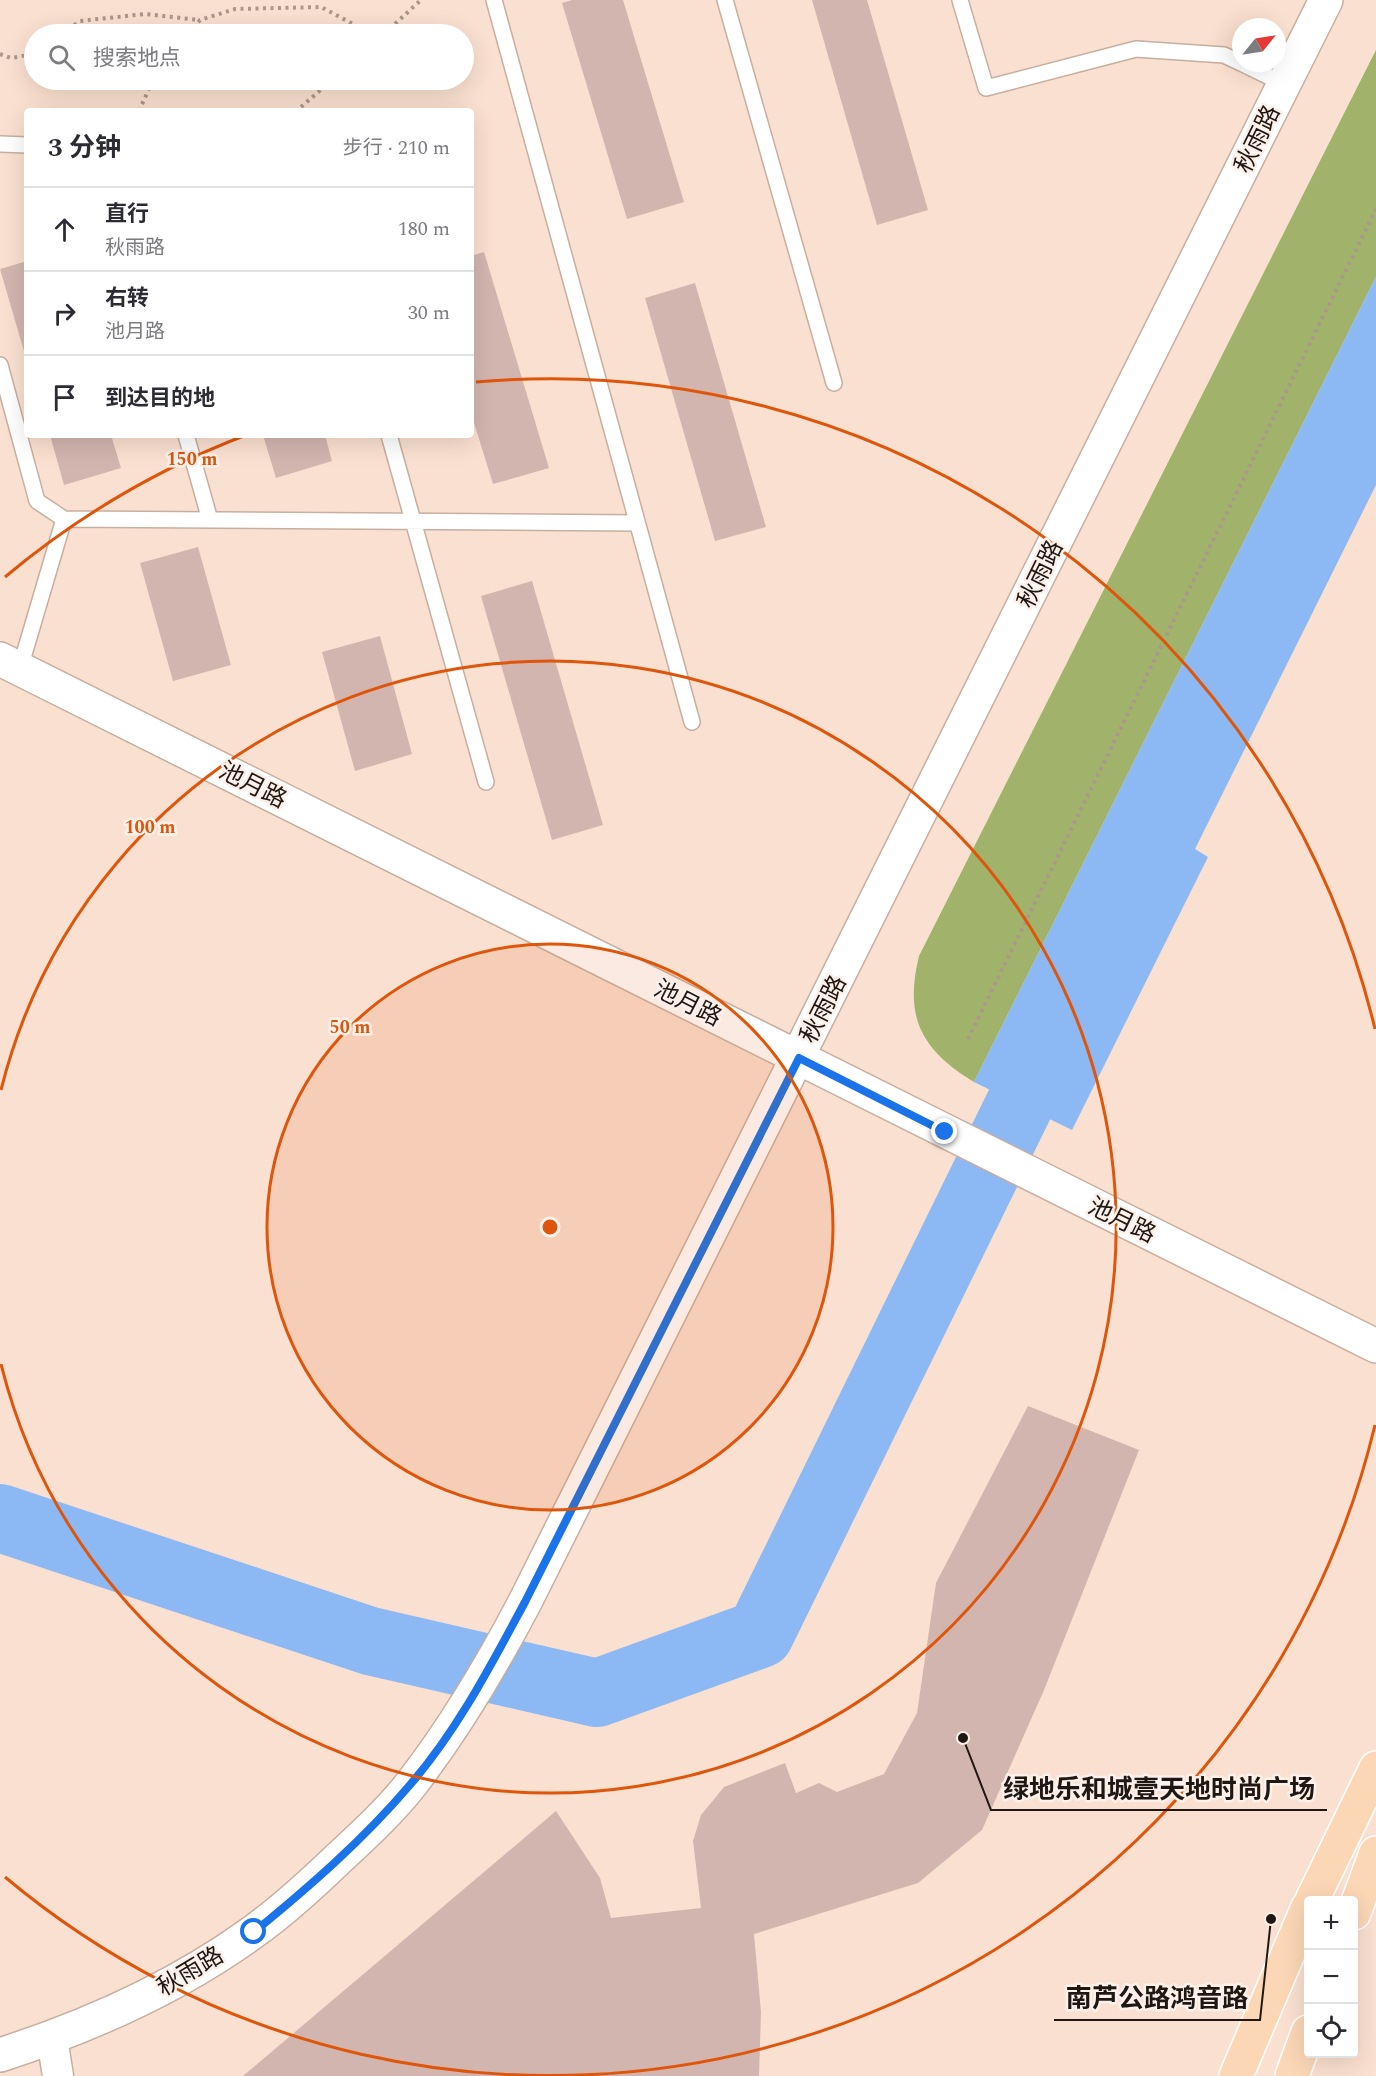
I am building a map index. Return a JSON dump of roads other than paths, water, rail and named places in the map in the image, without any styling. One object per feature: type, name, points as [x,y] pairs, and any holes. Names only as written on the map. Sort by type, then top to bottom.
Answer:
[{"type":"main road","points":[[1314,1896],[1376,1768]]},
{"type":"main road","points":[[1358,1900],[1376,1853]]},
{"type":"main road","points":[[1236,2076],[1304,1916]]},
{"type":"main road","points":[[1292,2076],[1304,2043]]},
{"type":"street","name":"秋雨路","points":[[0,2055],[52,2038],[130,2006],[196,1970],[254,1932],[309,1887],[361,1838],[410,1785],[452,1729],[491,1666],[525,1602],[1326,0]]},
{"type":"street","name":"池月路","points":[[10,664],[1376,1346]]},
{"type":"street","points":[[52,2038],[58,2076]]},
{"type":"lane","points":[[494,0],[692,722]]},
{"type":"lane","points":[[725,0],[834,383]]},
{"type":"lane","points":[[960,0],[986,88],[1136,50],[1224,55],[1232,59]]},
{"type":"lane","points":[[1259,72],[1284,84]]},
{"type":"lane","points":[[0,144],[24,145]]},
{"type":"lane","points":[[0,365],[37,501],[64,519],[637,523]]},
{"type":"lane","points":[[187,438],[210,520]]},
{"type":"lane","points":[[390,438],[486,782]]},
{"type":"lane","points":[[10,664],[64,519]]},
{"type":"water","points":[[1376,277],[1376,485],[1195,849],[1208,857],[1072,1130],[974,1082]]},
{"type":"waterway","points":[[0,1518],[370,1641],[597,1693],[760,1634],[1060,1022]]},
{"type":"place","name":"绿地乐和城壹天地时尚广场","points":[[963,1738]]},
{"type":"place","name":"南芦公路鸿音路","points":[[1271,1919]]}]
